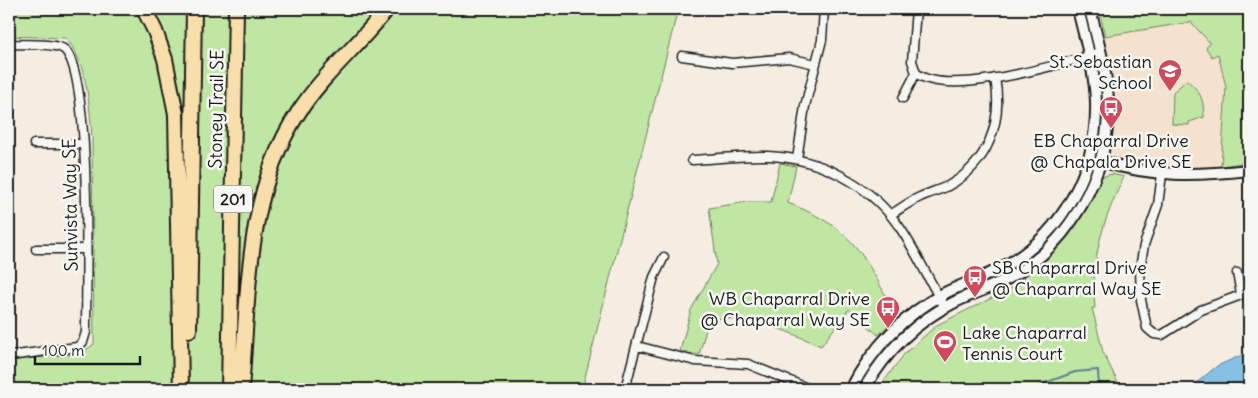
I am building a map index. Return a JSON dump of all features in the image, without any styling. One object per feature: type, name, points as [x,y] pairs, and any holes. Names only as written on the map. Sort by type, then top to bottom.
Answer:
[{"type":"highway","name":"Stoney Trail SE","points":[[188,389],[194,9]]},
{"type":"highway","name":"Stoney Trail SE","points":[[229,389],[236,9]]},
{"type":"highway","points":[[241,389],[258,211],[264,185],[276,154],[304,104],[387,9]]},
{"type":"highway","points":[[304,104],[372,38],[398,9]]},
{"type":"highway","points":[[144,10],[167,65],[177,123],[181,389]]},
{"type":"street","points":[[797,159],[805,106],[822,40],[824,9]]},
{"type":"street","points":[[916,9],[912,61],[916,73],[924,78],[950,82],[967,82],[995,78],[1100,53]]},
{"type":"street","points":[[851,389],[869,359],[885,340],[912,314],[939,297],[1008,265],[1039,241],[1068,205],[1078,187],[1089,158],[1096,112],[1094,82],[1078,9]]},
{"type":"street","points":[[864,389],[894,347],[918,325],[945,307],[1006,279],[1042,254],[1060,236],[1080,208],[1100,161],[1106,137],[1108,111],[1107,91],[1090,9]]},
{"type":"street","name":"Sunvista Way SE","points":[[9,44],[58,46],[65,50],[78,92],[84,144],[86,249],[86,332],[83,342],[77,347],[9,356]]},
{"type":"street","points":[[682,56],[732,63],[788,58],[815,64]]},
{"type":"street","points":[[903,98],[916,73]]},
{"type":"street","points":[[890,215],[913,200],[956,181],[978,162],[990,141],[996,124],[998,105],[995,78]]},
{"type":"street","points":[[34,144],[84,144]]},
{"type":"street","points":[[692,160],[759,156],[797,159],[825,168],[845,178],[871,196],[890,215],[906,238],[945,307]]},
{"type":"street","points":[[1089,158],[1162,174],[1199,176],[1249,170]]},
{"type":"street","points":[[1162,174],[1158,205],[1144,245],[1140,268],[1140,300],[1147,328],[1154,334],[1163,334],[1201,310],[1245,293],[1237,273]]},
{"type":"street","points":[[36,249],[86,249]]},
{"type":"street","points":[[625,389],[654,277],[664,257]]},
{"type":"street","points":[[636,346],[695,361],[748,364],[810,389]]},
{"type":"shaded area","name":"St. Sebastian School","points":[[1191,22],[1218,52],[1226,87],[1221,166],[1171,168],[1114,158],[1111,152],[1114,133],[1115,98],[1105,36]]},
{"type":"green space","points":[[9,9],[678,9],[582,389],[9,389],[9,361],[82,353],[94,344],[92,138],[83,71],[72,47],[65,38],[9,36]]},
{"type":"green space","points":[[1099,9],[1249,9],[1249,162],[1221,166],[1226,87],[1218,54],[1212,57],[1206,48],[1210,43],[1191,22],[1105,36]]},
{"type":"green space","points":[[1187,80],[1200,96],[1204,117],[1189,122],[1189,125],[1172,124],[1173,92]]},
{"type":"green space","points":[[780,163],[796,166],[788,203],[811,213],[844,234],[866,261],[897,317],[878,335],[849,309],[821,346],[767,325],[740,320],[709,319],[699,355],[680,351],[691,310],[717,264],[709,208],[747,202],[771,202]]},
{"type":"green space","points":[[1112,174],[1124,177],[1104,225],[1096,257],[1094,273],[1095,308],[1092,308],[1103,352],[1121,389],[878,389],[905,353],[937,325],[1026,281],[1023,274],[1029,270],[1100,177]]},
{"type":"water","points":[[1249,352],[1249,389],[1189,389],[1217,366]]},
{"type":"waterway","points":[[1039,389],[1042,384],[1075,372],[1098,370],[1099,389]]},
{"type":"place","name":"St. Sebastian School","points":[[1170,92]]},
{"type":"place","name":"EB Chaparral Drive @ Chapala Drive SE","points":[[1111,129]]},
{"type":"place","name":"SB Chaparral Drive @ Chaparral Way SE","points":[[975,298]]},
{"type":"place","name":"WB Chaparral Drive @ Chaparral Way SE","points":[[888,329]]},
{"type":"place","name":"Lake Chaparral Tennis Court","points":[[945,363]]}]
